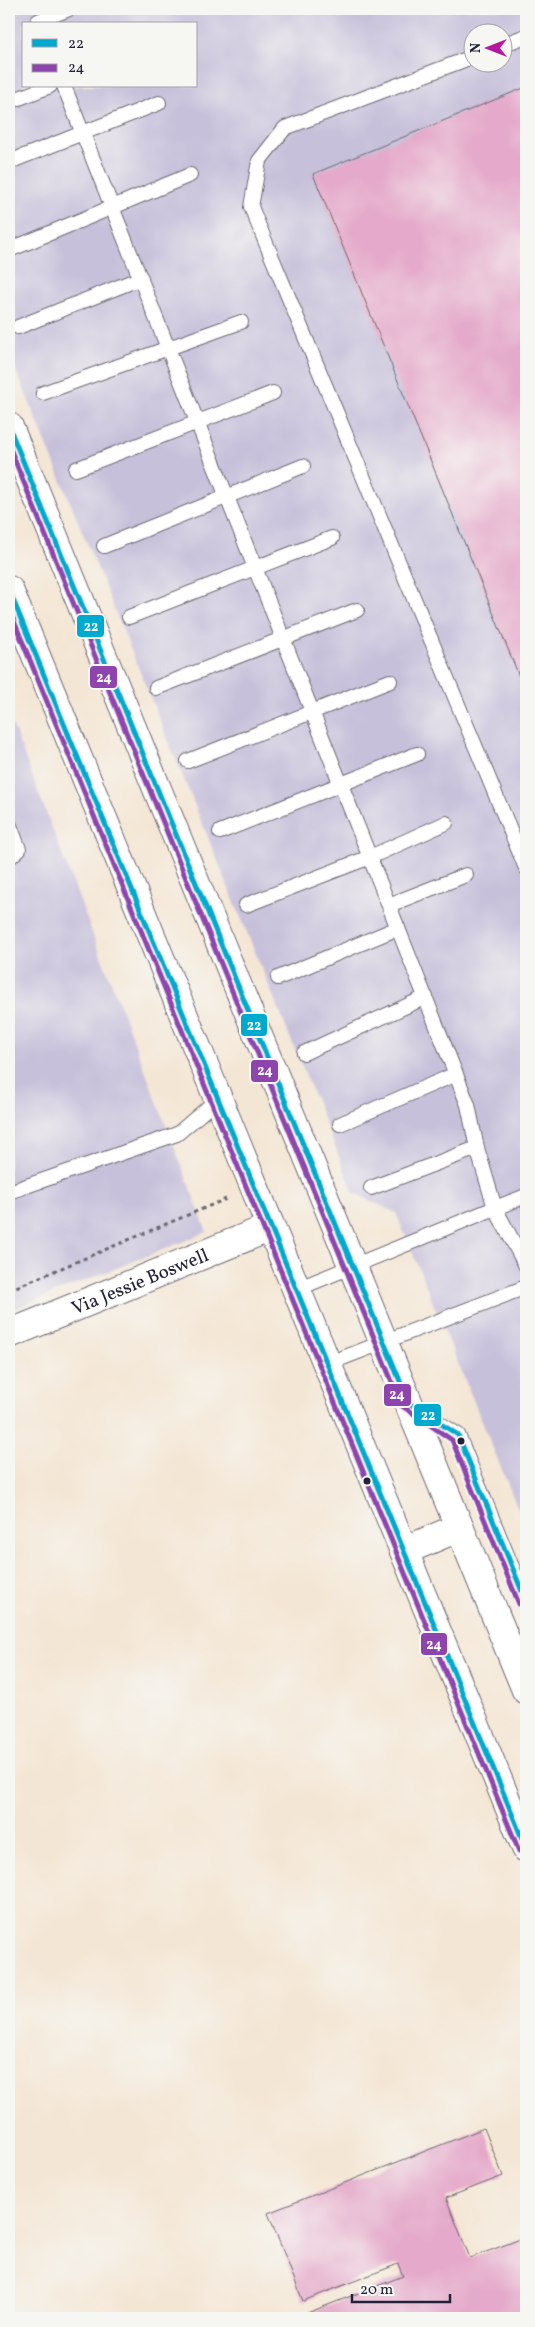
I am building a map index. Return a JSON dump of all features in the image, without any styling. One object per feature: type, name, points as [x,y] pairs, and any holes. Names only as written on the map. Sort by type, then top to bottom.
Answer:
[{"type":"street","points":[[9,427],[526,1690]]},
{"type":"street","points":[[9,590],[526,1848]]},
{"type":"street","name":"Via Jessie Boswell","points":[[9,1334],[271,1227]]},
{"type":"street","points":[[404,1551],[460,1527]]},
{"type":"lane","points":[[37,18],[69,9]]},
{"type":"lane","points":[[512,41],[526,36]]},
{"type":"lane","points":[[462,61],[285,128],[259,162],[251,207],[526,868]]},
{"type":"lane","points":[[9,102],[45,88]]},
{"type":"lane","points":[[65,88],[468,1105],[476,1148],[496,1208],[526,1266]]},
{"type":"lane","points":[[9,162],[159,103]]},
{"type":"lane","points":[[9,250],[190,175]]},
{"type":"lane","points":[[18,327],[141,278]]},
{"type":"lane","points":[[43,393],[241,322]]},
{"type":"lane","points":[[76,469],[273,393]]},
{"type":"lane","points":[[104,546],[303,466]]},
{"type":"lane","points":[[129,617],[332,538]]},
{"type":"lane","points":[[156,688],[283,637],[357,610]]},
{"type":"lane","points":[[188,761],[390,681]]},
{"type":"lane","points":[[220,832],[417,754]]},
{"type":"lane","points":[[9,823],[20,849],[9,858]]},
{"type":"lane","points":[[246,905],[370,857],[446,823]]},
{"type":"lane","points":[[389,905],[466,875]]},
{"type":"lane","points":[[278,978],[398,928]]},
{"type":"lane","points":[[304,1053],[426,997]]},
{"type":"lane","points":[[340,1124],[456,1074]]},
{"type":"lane","points":[[9,1192],[176,1134],[218,1099]]},
{"type":"lane","points":[[371,1188],[476,1148]]},
{"type":"lane","points":[[297,1289],[526,1196]]},
{"type":"lane","points":[[327,1364],[526,1287]]},
{"type":"lane","points":[[409,1403],[458,1435],[526,1601]]},
{"type":"path","points":[[9,1290],[254,1188]]},
{"type":"shaded area","points":[[9,9],[526,9],[526,1528],[396,1213],[354,1193],[9,353]]},
{"type":"shaded area","points":[[9,716],[207,1232],[9,1311]]},
{"type":"building","points":[[526,87],[525,468],[526,693],[313,174]]},
{"type":"building","points":[[484,2128],[503,2176],[446,2198],[470,2258],[526,2237],[526,2318],[303,2318],[302,2315],[403,2276],[398,2264],[303,2301],[268,2213]]},
{"type":"transit line","name":"22","points":[[9,427],[409,1403],[458,1435],[526,1601]]},
{"type":"transit line","name":"24","points":[[9,446],[402,1406],[452,1440],[519,1604]]},
{"type":"transit line","name":"22","points":[[9,590],[526,1848]]},
{"type":"transit line","name":"24","points":[[9,609],[519,1851]]}]
